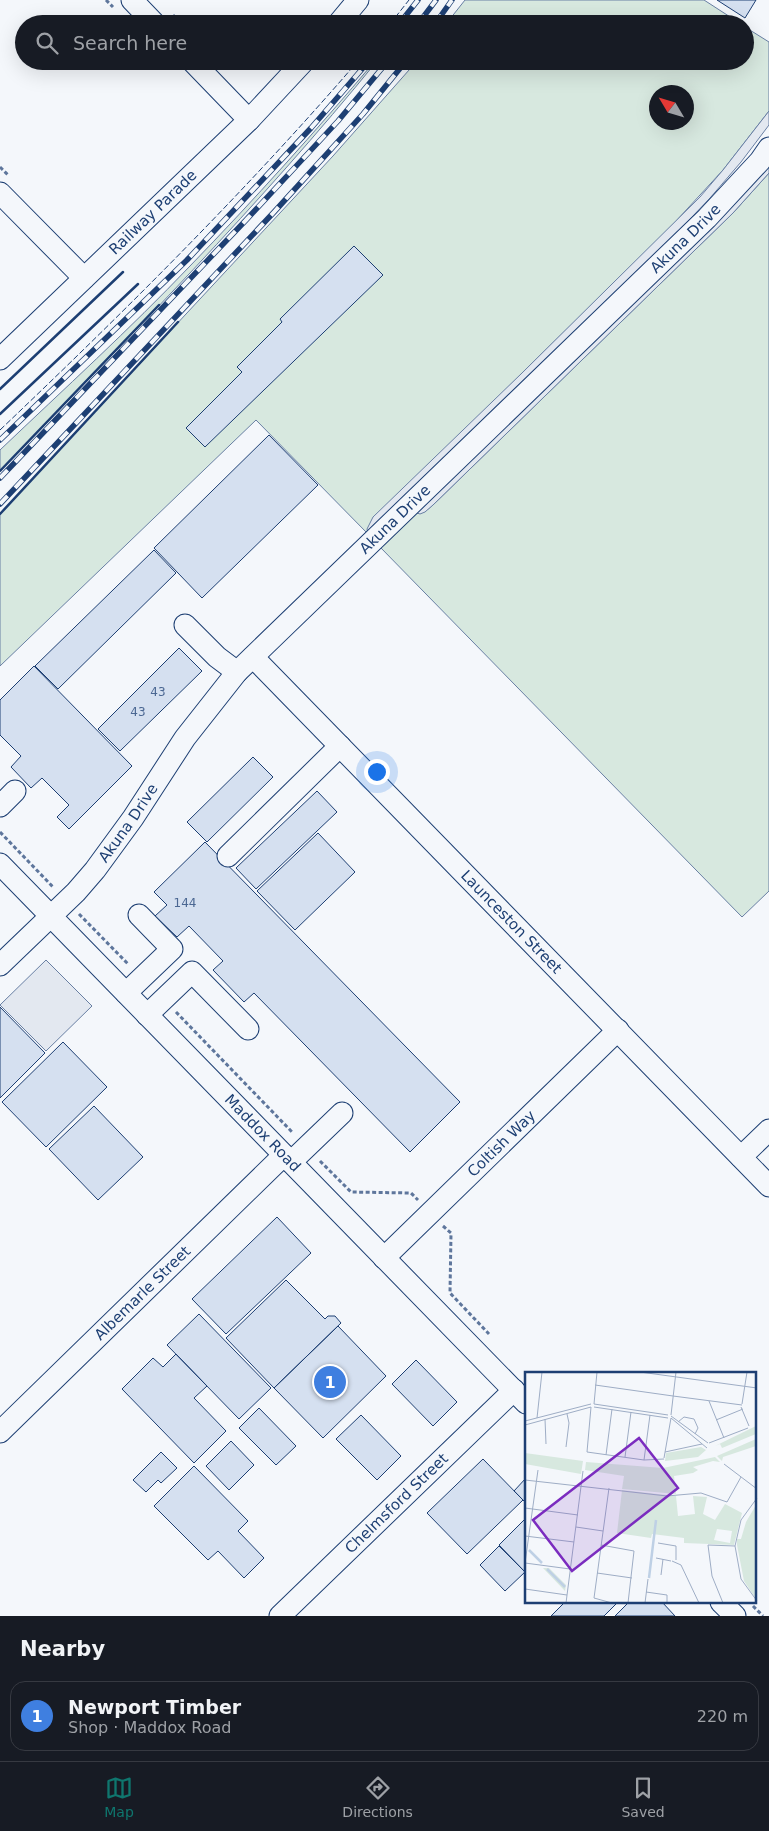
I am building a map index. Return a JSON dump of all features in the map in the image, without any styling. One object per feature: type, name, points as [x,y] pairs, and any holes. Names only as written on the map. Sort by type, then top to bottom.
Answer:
[{"type":"street","points":[[132,0],[146,15]]},
{"type":"street","points":[[346,15],[358,0]]},
{"type":"street","points":[[201,70],[250,120]]},
{"type":"street","name":"Railway Parade","points":[[0,359],[250,120],[296,70]]},
{"type":"street","name":"Akuna Drive","points":[[0,965],[67,901],[95,870],[185,738],[237,672],[707,218],[769,148]]},
{"type":"street","points":[[0,193],[84,278]]},
{"type":"street","points":[[185,625],[217,657],[237,672]]},
{"type":"street","name":"Launceston Street","points":[[253,657],[769,1186]]},
{"type":"street","points":[[228,856],[340,746]]},
{"type":"street","name":"Maddox Road","points":[[0,864],[520,1397]]},
{"type":"street","points":[[126,993],[172,949],[138,915]]},
{"type":"street","points":[[147,1015],[192,972],[248,1028]]},
{"type":"street","name":"Coltish Way","points":[[384,1258],[618,1030]]},
{"type":"street","name":"Albemarle Street","points":[[0,1432],[288,1159],[307,1147],[342,1113]]},
{"type":"street","points":[[741,1157],[769,1130]]},
{"type":"street","name":"Chelmsford Street","points":[[280,1616],[520,1397]]},
{"type":"street","points":[[723,1604],[735,1616]]},
{"type":"path","points":[[0,832],[142,978]]},
{"type":"path","points":[[163,999],[351,1192],[411,1194],[451,1233],[450,1293],[495,1340]]},
{"type":"path","points":[[752,1604],[763,1616]]},
{"type":"shaded area","points":[[465,0],[704,0],[727,15],[453,15]]},
{"type":"shaded area","points":[[754,33],[769,42],[769,111],[723,170],[665,233],[522,373],[368,534],[256,420],[0,666],[0,514],[333,156],[409,70],[754,70]]},
{"type":"shaded area","points":[[367,70],[369,70],[240,219],[0,471],[0,450],[120,336],[190,266],[238,216]]},
{"type":"shaded area","points":[[769,111],[769,125],[741,162],[675,235],[368,534],[367,529],[373,517],[700,197]]},
{"type":"shaded area","points":[[769,161],[769,173],[733,213],[433,505],[420,514],[414,512]]},
{"type":"shaded area","points":[[769,173],[769,891],[742,917],[380,547],[414,512],[422,512],[433,505],[733,213]]},
{"type":"shaded area","points":[[46,960],[92,1006],[46,1051],[0,1005]]},
{"type":"building","points":[[717,0],[756,0],[747,15],[740,15]]},
{"type":"building","points":[[354,246],[383,275],[205,447],[186,428],[242,372],[237,367],[282,322],[280,319]]},
{"type":"building","points":[[269,435],[318,485],[202,598],[154,548]]},
{"type":"building","points":[[154,550],[176,573],[58,689],[35,666]]},
{"type":"building","points":[[179,648],[202,671],[120,751],[98,729]]},
{"type":"building","points":[[34,666],[132,766],[69,829],[57,817],[69,805],[42,778],[31,788],[11,767],[21,756],[0,735],[0,700]]},
{"type":"building","points":[[253,757],[273,777],[207,842],[187,822]]},
{"type":"building","points":[[317,791],[337,812],[256,889],[236,868]]},
{"type":"building","points":[[318,833],[355,872],[295,930],[257,891]]},
{"type":"building","points":[[205,842],[460,1102],[410,1152],[254,993],[244,1002],[213,970],[223,961],[189,926],[177,937],[155,916],[167,905],[154,892]]},
{"type":"building","points":[[0,1007],[45,1053],[0,1098]]},
{"type":"building","points":[[63,1042],[107,1087],[46,1147],[2,1102]]},
{"type":"building","points":[[94,1106],[143,1157],[98,1200],[49,1149]]},
{"type":"building","points":[[277,1217],[311,1253],[226,1334],[192,1299]]},
{"type":"building","points":[[286,1280],[325,1319],[328,1316],[335,1316],[341,1323],[274,1388],[226,1338]]},
{"type":"building","points":[[199,1314],[271,1388],[239,1419],[167,1345]]},
{"type":"building","points":[[338,1326],[386,1376],[323,1438],[274,1388]]},
{"type":"building","points":[[176,1354],[207,1386],[194,1398],[226,1431],[194,1463],[122,1389],[153,1358],[163,1367]]},
{"type":"building","points":[[416,1360],[457,1402],[433,1426],[392,1384]]},
{"type":"building","points":[[259,1408],[296,1446],[276,1465],[239,1428]]},
{"type":"building","points":[[361,1415],[401,1456],[377,1480],[336,1439]]},
{"type":"building","points":[[231,1441],[254,1465],[229,1490],[206,1466]]},
{"type":"building","points":[[161,1452],[177,1468],[161,1483],[158,1480],[146,1492],[133,1480]]},
{"type":"building","points":[[483,1459],[523,1500],[467,1554],[427,1513]]},
{"type":"building","points":[[194,1466],[248,1521],[238,1531],[264,1558],[244,1578],[218,1551],[208,1560],[154,1506]]},
{"type":"building","points":[[525,1479],[525,1502],[514,1491]]},
{"type":"building","points":[[525,1519],[525,1572],[499,1545]]},
{"type":"building","points":[[499,1546],[525,1572],[505,1591],[480,1565]]},
{"type":"building","points":[[563,1604],[616,1604],[604,1616],[551,1616]]},
{"type":"building","points":[[627,1604],[664,1604],[675,1616],[615,1616]]},
{"type":"railway","points":[[406,15],[418,0]]},
{"type":"railway","points":[[425,15],[436,0]]},
{"type":"railway","points":[[441,15],[452,0]]},
{"type":"railway","points":[[0,440],[187,260],[311,128],[361,70]]},
{"type":"railway","points":[[0,478],[247,219],[338,121],[380,70]]},
{"type":"railway","points":[[0,504],[275,211],[363,114],[399,70]]},
{"type":"fence","points":[[397,15],[409,0]]},
{"type":"fence","points":[[0,430],[184,250],[272,157],[350,70]]},
{"type":"wall","points":[[0,389],[123,272]]},
{"type":"wall","points":[[0,414],[138,284]]},
{"type":"wall","points":[[0,471],[159,305]]},
{"type":"wall","points":[[0,514],[178,322]]},
{"type":"place","name":"Newport Timber","points":[[330,1382]]}]
